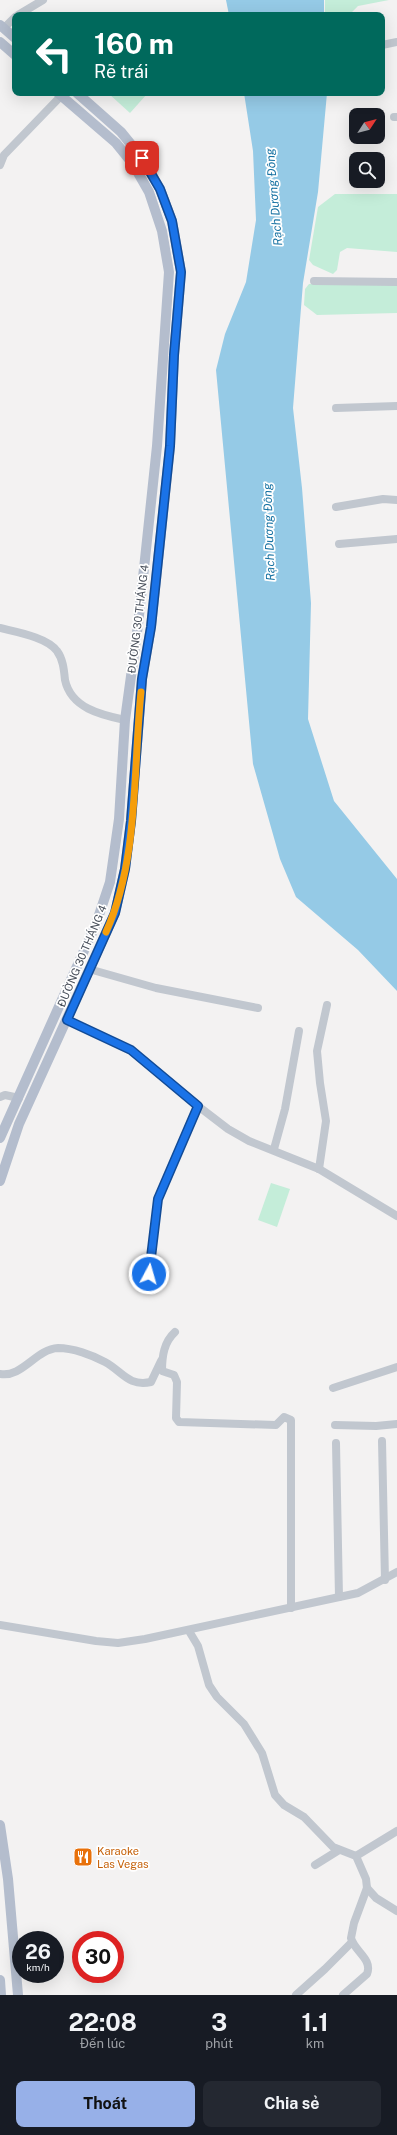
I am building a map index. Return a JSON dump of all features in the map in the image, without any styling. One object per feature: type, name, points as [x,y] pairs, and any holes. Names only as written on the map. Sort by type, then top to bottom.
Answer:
[{"type":"main road","points":[[1,29],[12,36]]},
{"type":"main road","points":[[0,42],[12,52]]},
{"type":"main road","name":"ĐƯỜNG 30 THÁNG 4","points":[[0,1138],[96,924],[108,889],[119,819],[125,720],[138,625],[157,446],[169,272],[162,231],[149,192],[133,164],[116,143],[62,96]]},
{"type":"main road","name":"ĐƯỜNG 30 THÁNG 4","points":[[0,1181],[19,1124],[115,913],[125,869],[131,821],[142,679],[151,627],[170,446],[174,355],[181,272],[172,221],[160,189],[142,158],[124,135],[80,96]]},
{"type":"main road","points":[[116,143],[124,135]]},
{"type":"main road","points":[[169,272],[181,272]]},
{"type":"main road","points":[[157,446],[170,446]]},
{"type":"main road","points":[[138,625],[151,627]]},
{"type":"main road","points":[[119,819],[131,821]]},
{"type":"main road","points":[[56,1016],[67,1020]]},
{"type":"main road","points":[[0,1825],[4,1879],[18,1995]]},
{"type":"main road","points":[[0,1980],[1,1995]]},
{"type":"street","points":[[23,12],[43,0]]},
{"type":"street","points":[[1,29],[12,20]]},
{"type":"street","points":[[385,44],[397,42]]},
{"type":"street","points":[[0,165],[4,155],[58,96]]},
{"type":"street","points":[[314,281],[397,282]]},
{"type":"street","points":[[336,408],[397,406]]},
{"type":"street","points":[[336,507],[383,499],[397,500]]},
{"type":"street","points":[[339,544],[397,540]]},
{"type":"street","points":[[0,628],[25,634],[50,644],[57,650],[62,659],[67,690],[72,698],[95,712],[125,720]]},
{"type":"street","points":[[89,969],[156,988],[258,1008]]},
{"type":"street","points":[[319,1169],[326,1121],[320,1083],[318,1051],[327,1006]]},
{"type":"street","points":[[67,1020],[131,1050],[228,1129],[249,1141],[274,1149],[319,1169],[397,1216]]},
{"type":"street","points":[[274,1149],[285,1110],[299,1031]]},
{"type":"street","points":[[0,1097],[5,1095],[18,1098]]},
{"type":"street","points":[[149,1274],[158,1199],[198,1106]]},
{"type":"street","points":[[0,1374],[14,1372],[46,1351],[60,1348],[88,1355],[106,1362],[126,1380],[149,1383],[151,1382],[162,1359],[169,1338],[175,1332]]},
{"type":"street","points":[[162,1359],[162,1371],[174,1375],[177,1382],[176,1418],[179,1422],[276,1425],[284,1417],[291,1420],[291,1608]]},
{"type":"street","points":[[333,1388],[397,1367]]},
{"type":"street","points":[[335,1425],[376,1426],[397,1424]]},
{"type":"street","points":[[382,1441],[385,1580]]},
{"type":"street","points":[[336,1443],[339,1597]]},
{"type":"street","points":[[0,1625],[118,1643],[189,1631],[358,1593],[385,1580],[397,1572]]},
{"type":"street","points":[[189,1631],[198,1646],[208,1685],[217,1697],[244,1724],[262,1753],[275,1795],[284,1806],[304,1817],[327,1843],[339,1850],[356,1856],[366,1879],[367,1888],[354,1923],[352,1942],[296,1995]]},
{"type":"street","points":[[356,1856],[397,1831]]},
{"type":"street","points":[[315,1865],[339,1850]]},
{"type":"street","points":[[367,1888],[376,1898],[397,1911]]},
{"type":"street","points":[[343,1995],[367,1974],[368,1970],[364,1957],[352,1942]]},
{"type":"green space","points":[[325,0],[389,0],[358,6],[352,12],[325,12]]},
{"type":"green space","points":[[111,96],[145,96],[130,113]]},
{"type":"green space","points":[[335,194],[397,194],[397,252],[347,248],[340,252],[337,270],[333,274],[313,265],[309,260],[318,207]]},
{"type":"green space","points":[[309,284],[397,284],[397,313],[317,315],[304,305],[305,289]]},
{"type":"green space","points":[[271,1183],[290,1189],[277,1227],[258,1220]]},
{"type":"water","points":[[226,0],[324,0],[324,12],[228,12]]},
{"type":"water","name":"Rạch Dương Đông","points":[[244,96],[327,96],[318,192],[303,283],[293,408],[302,488],[311,603],[308,719],[334,801],[397,879],[397,991],[358,950],[296,897],[280,859],[253,764],[216,370],[225,334],[246,282],[256,220],[253,151]]},
{"type":"slow traffic","points":[[106,932],[115,913],[125,869],[131,821],[141,692]]},
{"type":"place","name":"Karaoke Las Vegas","points":[[83,1857]]},
{"type":"route","points":[[142,158],[160,189],[172,221],[181,272],[174,355],[170,446],[151,627],[142,679],[131,821],[125,869],[115,913],[67,1020],[113,1040],[131,1050],[198,1106],[158,1199],[149,1274]]}]
